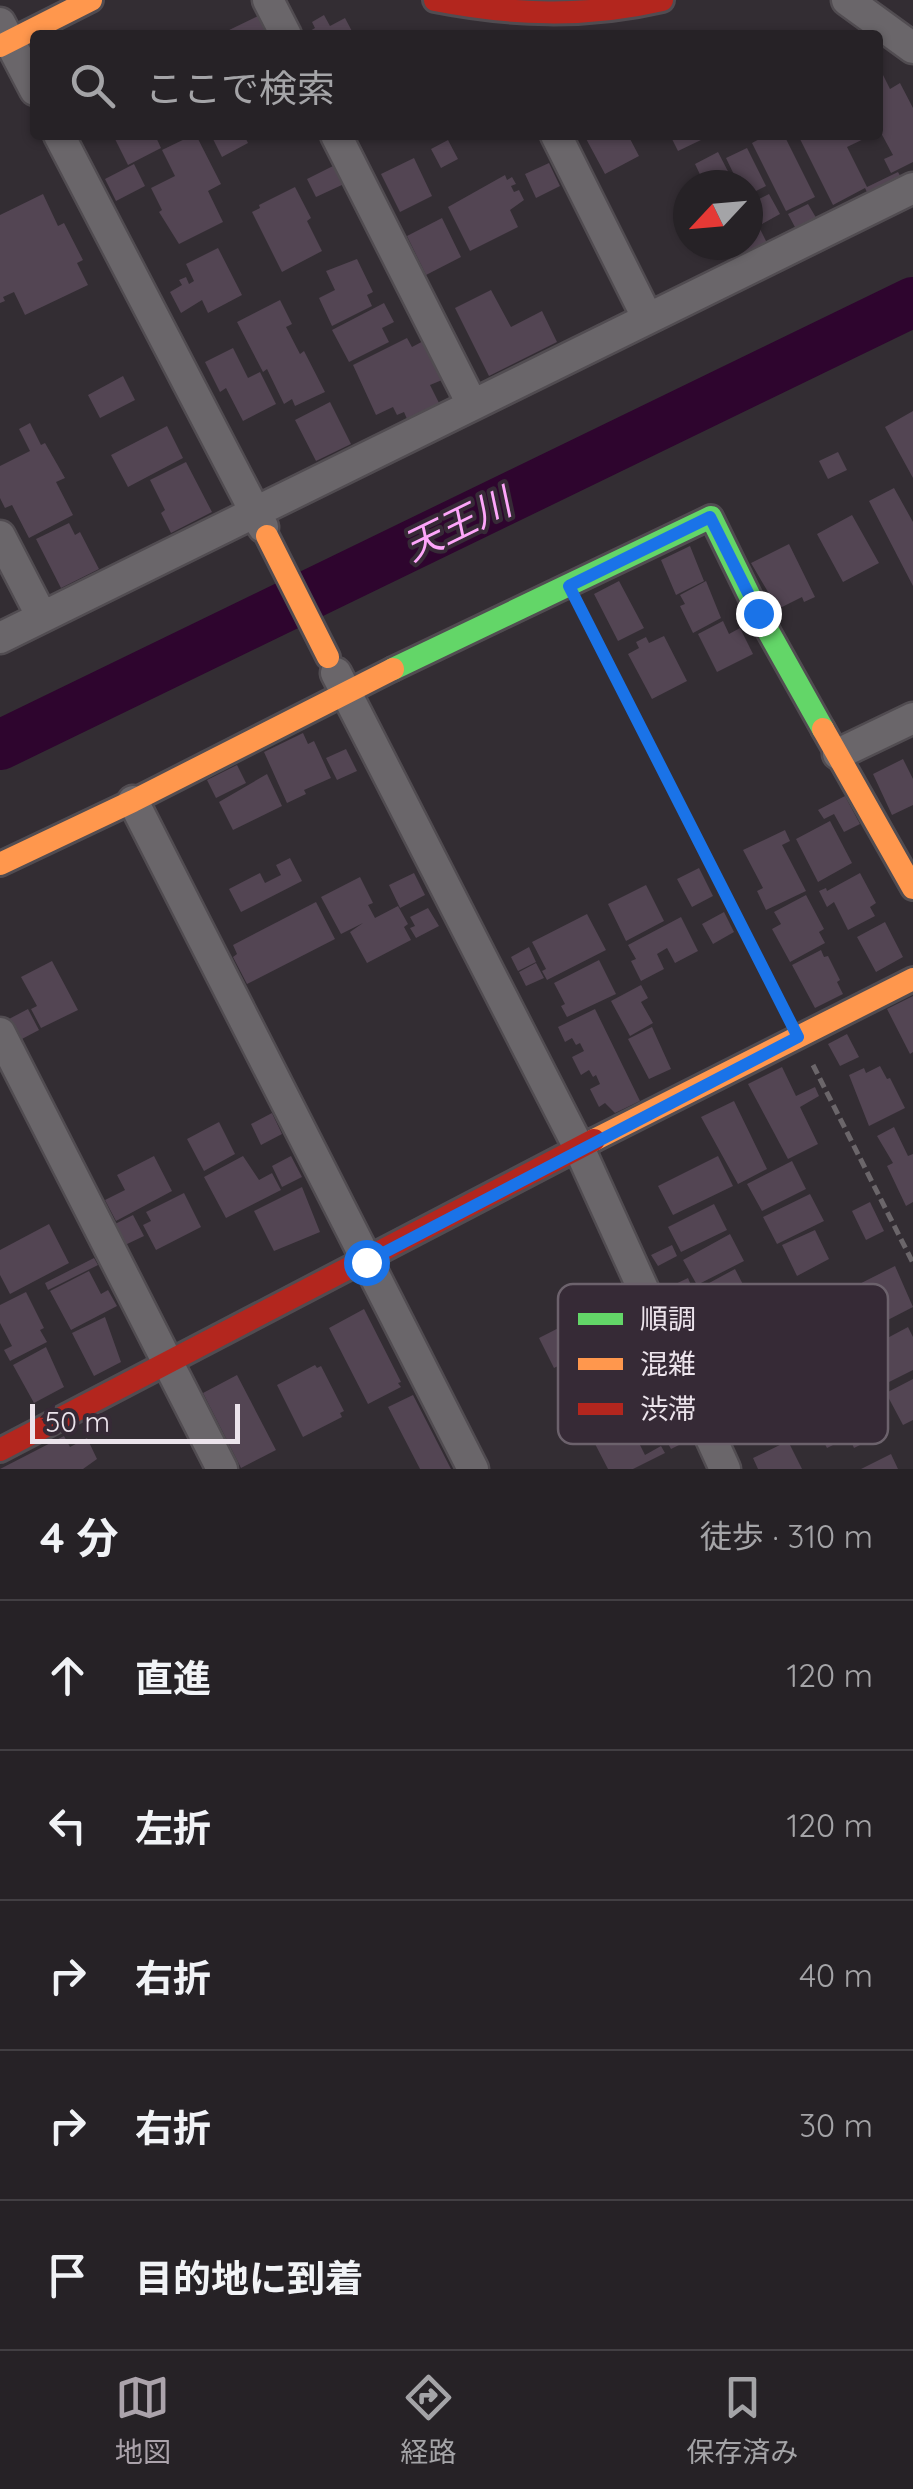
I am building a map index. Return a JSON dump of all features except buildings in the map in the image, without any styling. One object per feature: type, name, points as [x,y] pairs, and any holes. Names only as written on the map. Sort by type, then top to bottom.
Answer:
[{"type":"street","points":[[30,82],[3,37],[91,0]]},
{"type":"street","points":[[268,0],[283,30]]},
{"type":"street","points":[[435,0],[497,16],[570,16],[662,0]]},
{"type":"street","points":[[846,0],[913,48]]},
{"type":"street","points":[[61,140],[579,1148],[641,1284]]},
{"type":"street","points":[[339,140],[472,404]]},
{"type":"street","points":[[558,140],[647,317]]},
{"type":"street","points":[[0,638],[261,524],[472,404],[913,188]]},
{"type":"street","points":[[0,864],[133,801],[346,691],[710,517],[758,613],[913,888]]},
{"type":"street","points":[[0,536],[42,618]]},
{"type":"street","points":[[838,754],[913,718]]},
{"type":"street","points":[[133,801],[473,1469]]},
{"type":"street","points":[[0,1450],[913,979]]},
{"type":"street","points":[[0,1033],[222,1469]]},
{"type":"street","points":[[714,1444],[725,1469]]},
{"type":"path","points":[[569,586],[913,1263]]},
{"type":"waterway","name":"天王川","points":[[0,745],[913,302]]},
{"type":"traffic: fast","points":[[393,669],[711,517],[758,613],[823,729]]},
{"type":"traffic: slow","points":[[32,30],[91,0]]},
{"type":"traffic: slow","points":[[0,46],[30,31]]},
{"type":"traffic: slow","points":[[267,536],[328,657]]},
{"type":"traffic: slow","points":[[0,864],[393,669]]},
{"type":"traffic: slow","points":[[823,729],[913,888]]},
{"type":"traffic: slow","points":[[594,1140],[913,979]]},
{"type":"traffic: jam","points":[[435,0],[548,12],[605,10],[662,0]]},
{"type":"traffic: jam","points":[[0,1450],[594,1140]]},
{"type":"route","points":[[366,1262],[798,1037],[569,586],[710,517],[758,613]]}]
